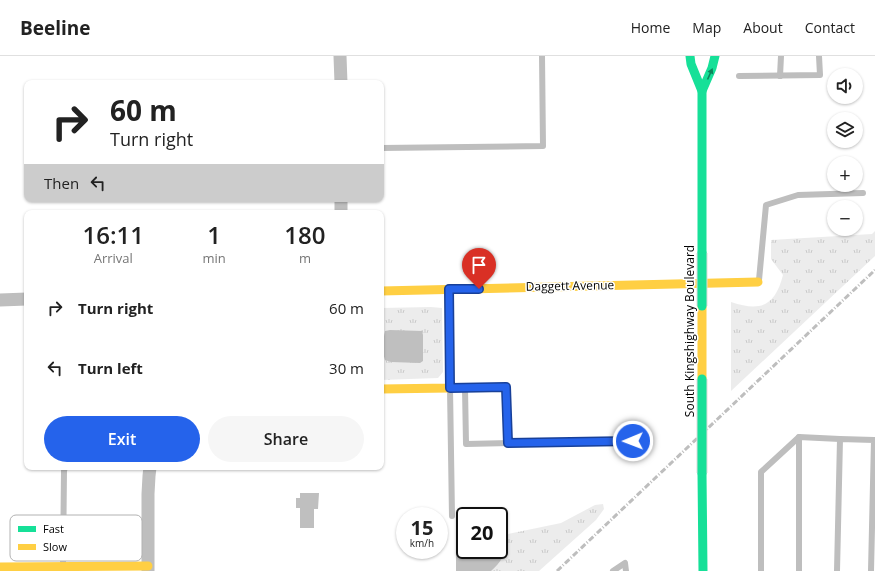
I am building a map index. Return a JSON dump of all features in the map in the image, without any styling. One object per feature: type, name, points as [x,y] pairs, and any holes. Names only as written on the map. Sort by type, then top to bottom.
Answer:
[{"type":"street","points":[[340,56],[340,80]]},
{"type":"street","name":"South Kingshighway Boulevard","points":[[690,56],[691,64],[702,91],[703,571]]},
{"type":"street","name":"South Kingshighway Boulevard","points":[[702,91],[712,68],[715,56]]},
{"type":"street","name":"Daggett Avenue","points":[[384,291],[758,282]]},
{"type":"street","points":[[384,389],[450,388],[449,289]]},
{"type":"street","points":[[0,300],[24,299]]},
{"type":"street","points":[[0,567],[63,569],[148,568],[148,482],[150,470]]},
{"type":"lane","points":[[384,148],[543,146],[542,56]]},
{"type":"lane","points":[[780,76],[781,56]]},
{"type":"lane","points":[[738,76],[820,75],[819,56]]},
{"type":"lane","points":[[758,282],[766,205],[798,195],[863,193]]},
{"type":"lane","points":[[452,516],[450,388],[506,387],[508,443]]},
{"type":"lane","points":[[465,388],[466,444],[648,440]]},
{"type":"lane","points":[[799,437],[799,571]]},
{"type":"lane","points":[[761,571],[761,472],[799,437],[874,440],[871,571]]},
{"type":"lane","points":[[837,571],[840,439]]},
{"type":"lane","points":[[64,470],[64,515]]},
{"type":"lane","points":[[613,571],[625,563],[626,571]]},
{"type":"green space","points":[[875,231],[875,256],[731,391],[731,302],[742,305],[759,306],[771,300],[776,294],[783,275],[771,259],[771,240],[863,236],[863,235],[872,234]]},
{"type":"green space","points":[[384,308],[442,308],[443,372],[438,378],[384,380]]},
{"type":"green space","points":[[603,504],[604,509],[596,520],[539,571],[456,571],[456,559],[508,559],[508,534],[561,523],[595,505]]},
{"type":"shaded area","points":[[385,331],[422,331],[423,361],[420,363],[391,362],[385,360]]},
{"type":"shaded area","points":[[300,493],[319,493],[318,509],[314,509],[314,528],[300,528],[300,508],[296,508],[296,498],[300,498]]},
{"type":"shaded area","points":[[456,559],[501,559],[491,571],[456,571]]},
{"type":"railway","points":[[557,571],[875,270]]},
{"type":"traffic: fast","points":[[690,56],[691,64],[702,91],[702,253]]},
{"type":"traffic: fast","points":[[702,91],[712,68],[715,56]]},
{"type":"traffic: fast","points":[[702,253],[702,306]]},
{"type":"traffic: fast","points":[[702,379],[702,473]]},
{"type":"traffic: fast","points":[[702,473],[703,571]]},
{"type":"traffic: slow","points":[[384,291],[758,282]]},
{"type":"traffic: slow","points":[[384,389],[450,388],[449,289]]},
{"type":"traffic: slow","points":[[702,306],[702,379]]},
{"type":"traffic: slow","points":[[0,567],[148,566]]},
{"type":"route","points":[[479,289],[449,289],[450,388],[506,387],[508,443],[633,441]]}]
